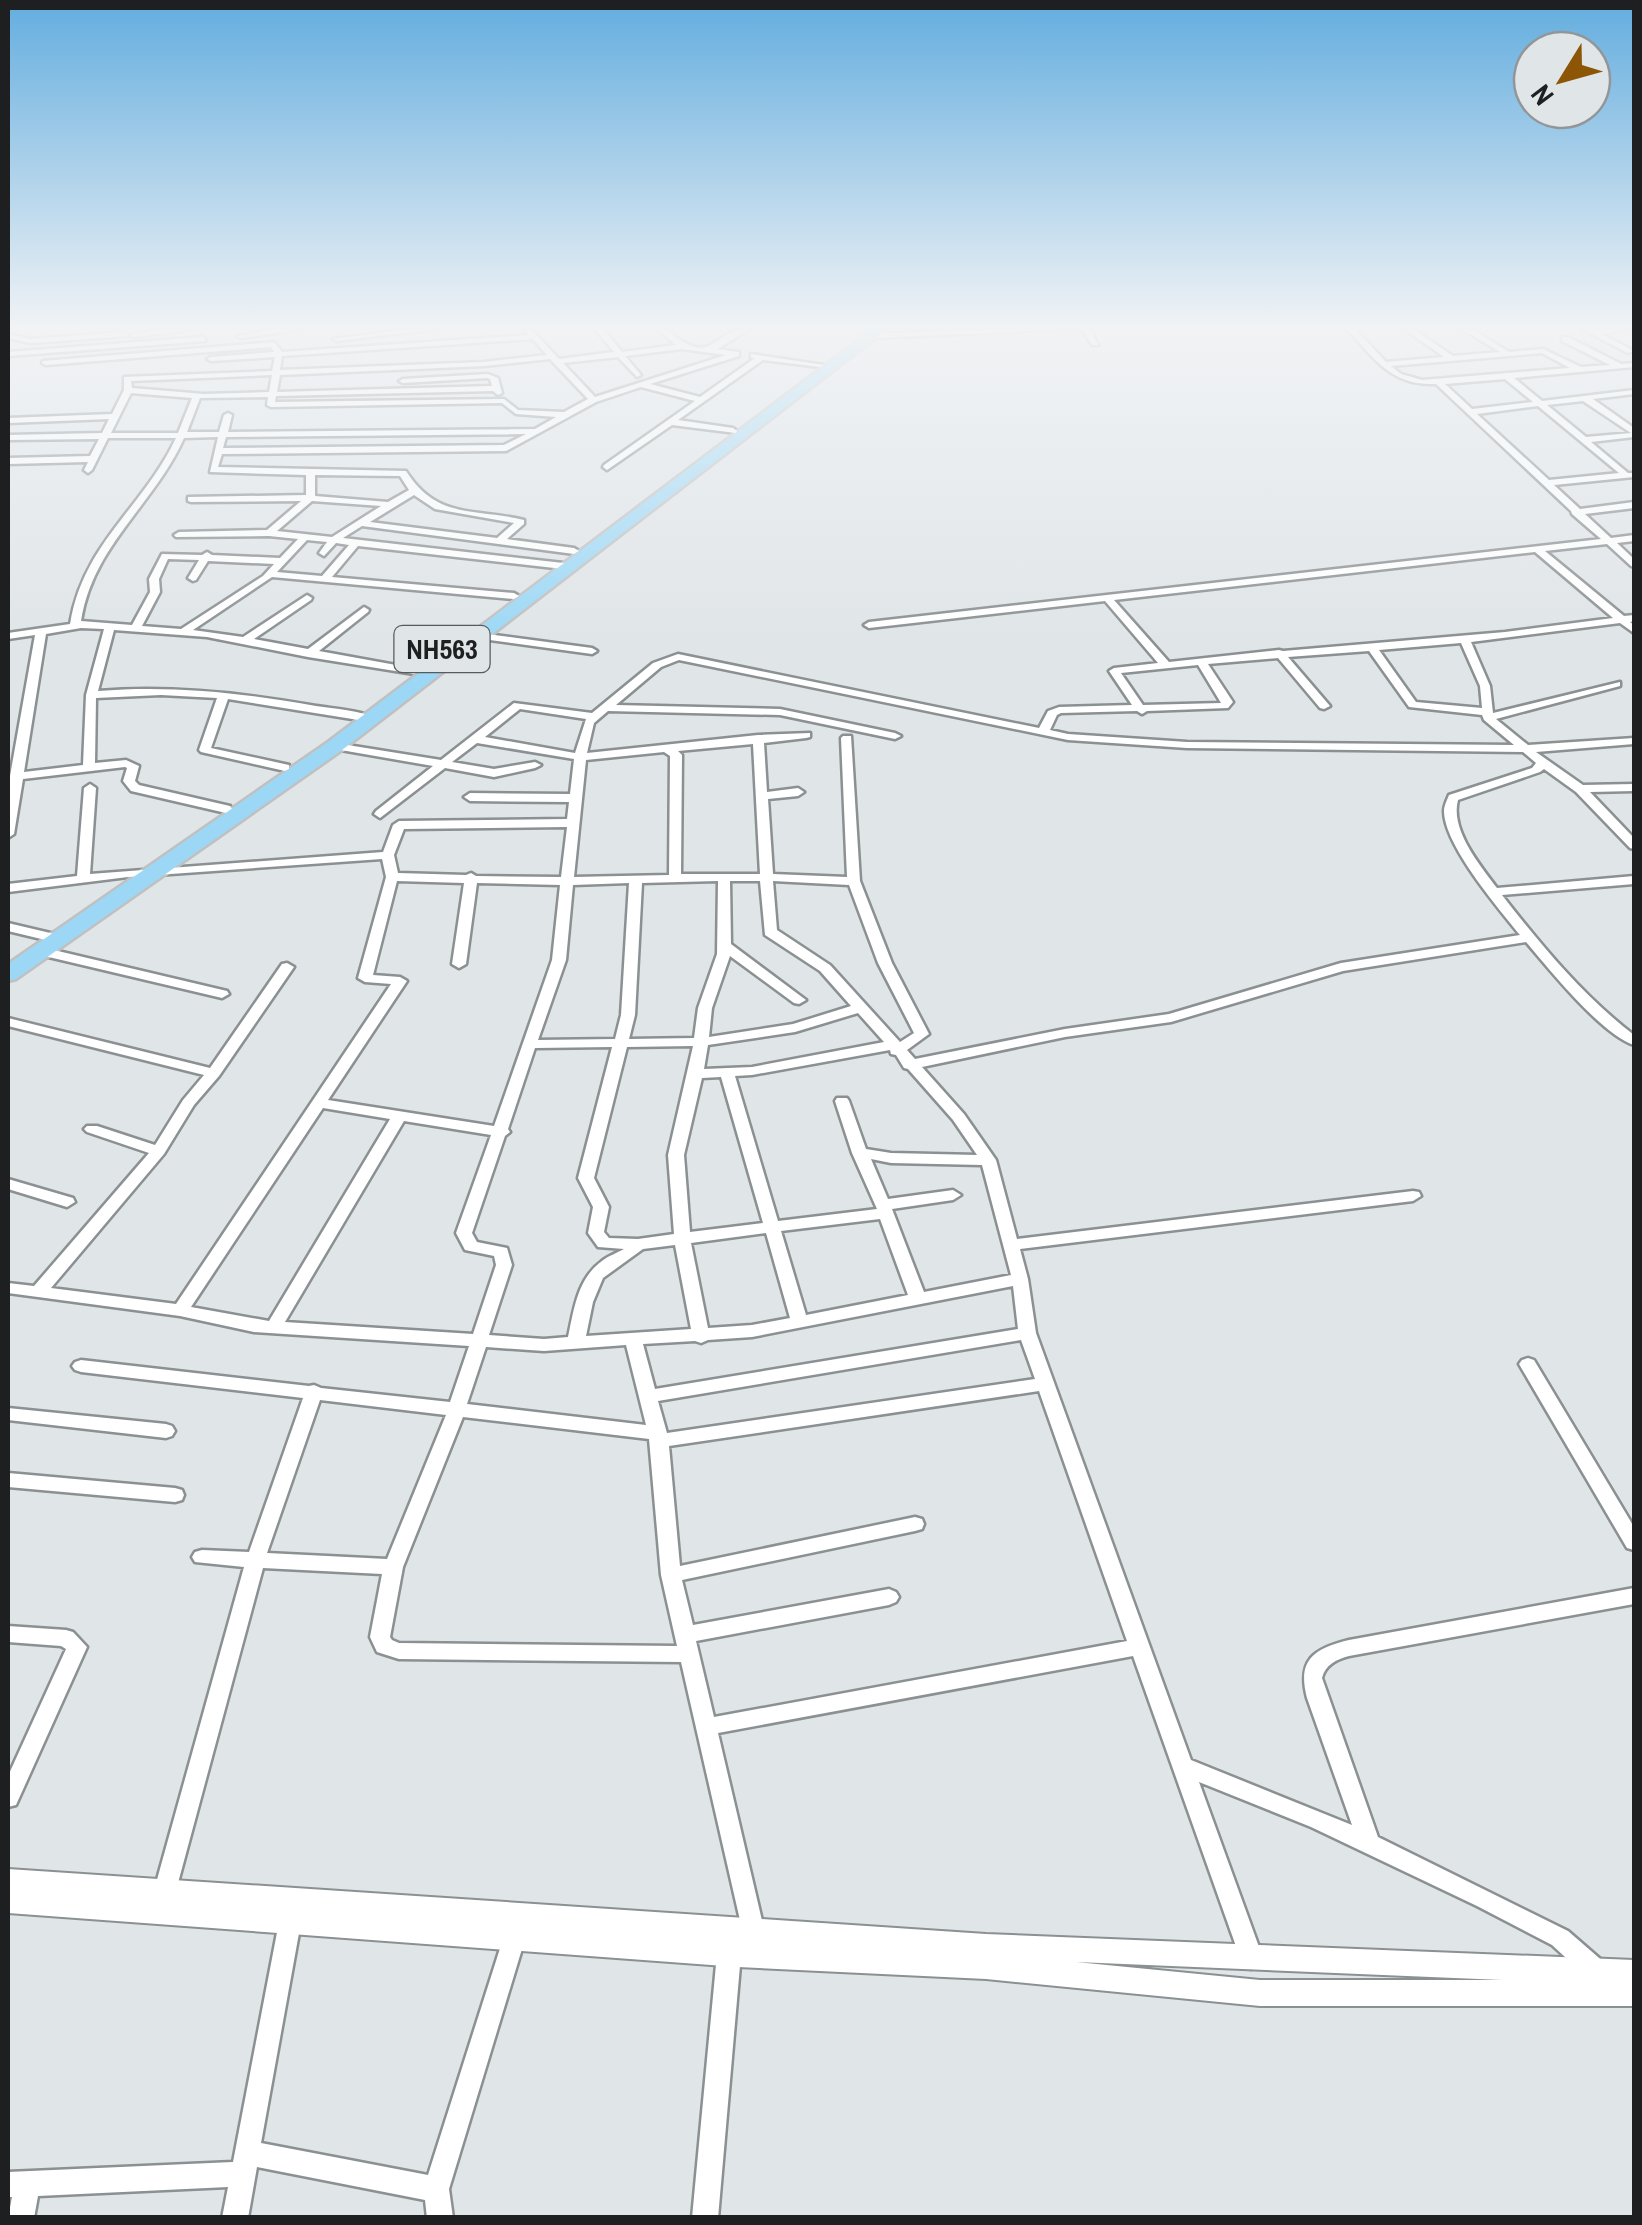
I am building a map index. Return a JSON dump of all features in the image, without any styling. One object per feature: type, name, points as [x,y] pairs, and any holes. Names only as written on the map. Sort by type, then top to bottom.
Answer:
[{"type":"highway","name":"NH563","points":[[8,974],[128,872],[363,718],[479,636],[731,433]]},
{"type":"highway","name":"NH563","points":[[8,956],[46,941],[334,746],[414,671],[739,433]]},
{"type":"street","points":[[8,437],[159,433]]},
{"type":"street","points":[[77,626],[78,604],[96,564],[131,506],[164,467],[181,433]]},
{"type":"street","points":[[223,433],[213,470],[403,473],[413,491],[433,508],[521,522],[500,541]]},
{"type":"street","points":[[219,451],[506,448],[535,433]]},
{"type":"street","points":[[607,467],[656,433]]},
{"type":"street","points":[[1492,433],[1634,564]]},
{"type":"street","points":[[1576,433],[1630,475]]},
{"type":"street","points":[[1584,440],[1634,433]]},
{"type":"street","points":[[8,461],[89,465],[102,435]]},
{"type":"street","points":[[372,450],[369,460],[381,470]]},
{"type":"street","points":[[222,500],[238,469]]},
{"type":"street","points":[[270,533],[310,498],[311,472]]},
{"type":"street","points":[[1546,483],[1630,475]]},
{"type":"street","points":[[324,553],[334,539],[385,504],[413,491]]},
{"type":"street","points":[[190,499],[310,498],[385,504]]},
{"type":"street","points":[[1575,512],[1634,506]]},
{"type":"street","points":[[358,523],[500,541],[568,561]]},
{"type":"street","points":[[179,535],[270,533],[568,561]]},
{"type":"street","points":[[184,632],[270,574],[304,538]]},
{"type":"street","points":[[870,625],[1634,538]]},
{"type":"street","points":[[325,579],[356,542]]},
{"type":"street","points":[[1536,550],[1629,619],[1634,630]]},
{"type":"street","points":[[135,630],[154,592],[163,557],[206,555],[282,561]]},
{"type":"street","points":[[193,578],[206,555]]},
{"type":"street","points":[[270,574],[514,596]]},
{"type":"street","points":[[245,641],[307,598]]},
{"type":"street","points":[[1108,599],[1166,665]]},
{"type":"street","points":[[308,654],[364,610]]},
{"type":"street","points":[[1142,711],[1114,671],[1279,653],[1466,642],[1629,619]]},
{"type":"street","points":[[8,636],[77,626],[184,632],[414,671]]},
{"type":"street","points":[[89,767],[91,695],[109,629]]},
{"type":"street","points":[[8,834],[41,633]]},
{"type":"street","points":[[479,636],[592,651]]},
{"type":"street","points":[[1466,642],[1485,686],[1488,715],[1543,764],[1580,789],[1634,845]]},
{"type":"street","points":[[1372,647],[1413,705],[1488,715],[1616,684]]},
{"type":"street","points":[[1279,653],[1324,706]]},
{"type":"street","points":[[890,1597],[686,1644],[389,1650],[380,1636],[393,1567],[456,1411],[504,1265],[501,1252],[471,1246],[464,1233],[560,960],[580,758],[599,713],[657,665],[678,657],[1043,732],[1187,745],[1526,748],[1634,742]]},
{"type":"street","points":[[1043,732],[1052,713],[1059,710],[1216,709],[1227,704],[1201,660]]},
{"type":"street","points":[[91,695],[118,692],[223,697],[363,718]]},
{"type":"street","points":[[223,697],[206,750],[285,766]]},
{"type":"street","points":[[380,814],[518,705],[599,713],[780,712],[895,736]]},
{"type":"street","points":[[476,739],[580,758],[806,735]]},
{"type":"street","points":[[758,738],[770,932],[825,968],[960,1118],[988,1160],[1020,1278],[1027,1333],[1251,1958]]},
{"type":"street","points":[[695,1074],[728,1074],[893,1048],[922,1034],[884,964],[854,881],[847,738]]},
{"type":"street","points":[[334,746],[494,772],[536,766]]},
{"type":"street","points":[[665,748],[676,756],[675,879]]},
{"type":"street","points":[[16,776],[131,764],[129,781],[135,788],[226,809]]},
{"type":"street","points":[[1543,764],[1453,798],[1450,813],[1461,842],[1529,938],[1634,1041]]},
{"type":"street","points":[[494,772],[470,796],[575,798]]},
{"type":"street","points":[[1580,789],[1634,786]]},
{"type":"street","points":[[83,878],[90,788]]},
{"type":"street","points":[[762,796],[798,792]]},
{"type":"street","points":[[180,1310],[400,981],[364,978],[392,876],[388,855],[399,826],[572,823]]},
{"type":"street","points":[[8,888],[128,872],[388,855]]},
{"type":"street","points":[[392,876],[565,882],[724,880],[766,874],[854,881]]},
{"type":"street","points":[[460,964],[472,878]]},
{"type":"street","points":[[636,879],[624,1040],[586,1178],[601,1207],[596,1233],[604,1243],[638,1244],[771,1229],[952,1195]]},
{"type":"street","points":[[701,1337],[682,1239],[676,1155],[702,1042],[705,1008],[718,980],[725,946],[724,880]]},
{"type":"street","points":[[1495,892],[1634,880]]},
{"type":"street","points":[[8,927],[222,994]]},
{"type":"street","points":[[909,1064],[1065,1033],[1171,1018],[1341,967],[1529,938]]},
{"type":"street","points":[[725,946],[799,1000]]},
{"type":"street","points":[[38,1292],[158,1151],[188,1103],[287,968]]},
{"type":"street","points":[[530,1044],[702,1042],[796,1028],[859,1008]]},
{"type":"street","points":[[8,1022],[214,1072]]},
{"type":"street","points":[[728,1074],[800,1323]]},
{"type":"street","points":[[320,1102],[502,1132]]},
{"type":"street","points":[[842,1102],[918,1298]]},
{"type":"street","points":[[274,1327],[400,1116]]},
{"type":"street","points":[[92,1129],[158,1151]]},
{"type":"street","points":[[860,1152],[891,1158],[988,1160]]},
{"type":"street","points":[[8,1184],[67,1202]]},
{"type":"street","points":[[1011,1245],[1414,1196]]},
{"type":"street","points":[[576,1342],[588,1284],[607,1265],[633,1252],[638,1244]]},
{"type":"street","points":[[8,1288],[180,1310],[274,1327],[544,1345],[701,1337],[800,1323],[1020,1278]]},
{"type":"street","points":[[649,1396],[1027,1333]]},
{"type":"street","points":[[634,1342],[658,1437],[670,1576],[752,1930]]},
{"type":"street","points":[[1528,1364],[1634,1542]]},
{"type":"street","points":[[81,1366],[314,1391],[658,1437],[1046,1384]]},
{"type":"street","points":[[164,1894],[255,1561],[314,1391]]},
{"type":"street","points":[[8,1414],[166,1430]]},
{"type":"street","points":[[8,1480],[174,1494]]},
{"type":"street","points":[[670,1576],[915,1524]]},
{"type":"street","points":[[202,1557],[393,1567]]},
{"type":"street","points":[[1370,1846],[1317,1698],[1312,1678],[1314,1666],[1332,1652],[1350,1648],[1634,1596]]},
{"type":"street","points":[[8,1634],[66,1638],[77,1647],[8,1798]]},
{"type":"street","points":[[706,1727],[1140,1647]]},
{"type":"street","points":[[1182,1766],[1320,1820],[1560,1938],[1598,1972],[1629,1986]]},
{"type":"street","points":[[8,1881],[968,1946],[1598,1972]]},
{"type":"street","points":[[8,1901],[729,1954],[986,1966],[1260,1993],[1629,1986]]},
{"type":"street","points":[[235,2218],[290,1922]]},
{"type":"street","points":[[440,2218],[436,2190],[514,1938]]},
{"type":"street","points":[[706,2218],[729,1954]]},
{"type":"street","points":[[21,2218],[17,2186],[245,2163],[436,2190]]}]
